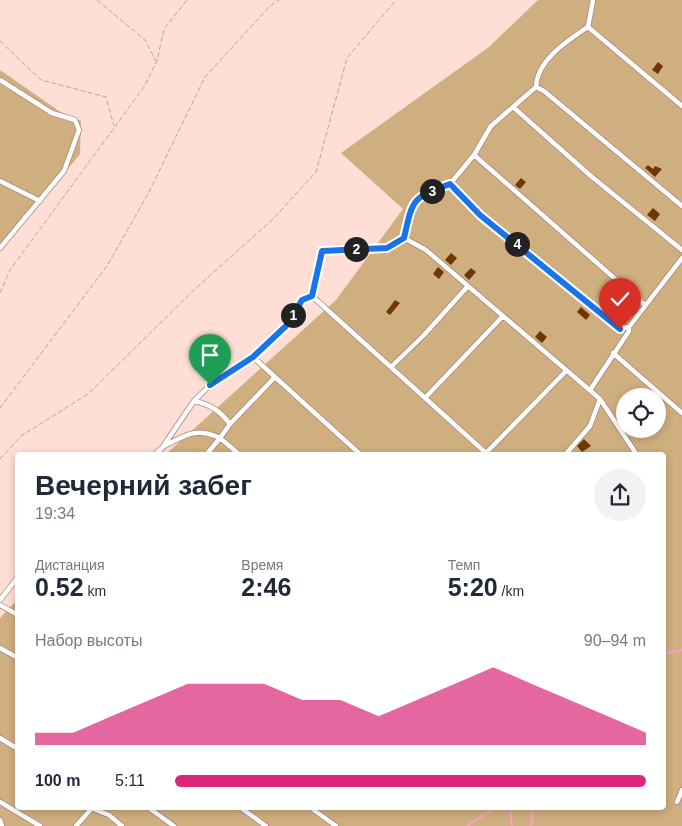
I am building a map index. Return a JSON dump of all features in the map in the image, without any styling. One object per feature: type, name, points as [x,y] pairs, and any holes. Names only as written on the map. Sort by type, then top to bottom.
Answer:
[{"type":"lane","points":[[312,296],[322,251],[387,248],[404,238],[411,209],[421,195],[450,184],[474,155],[491,126],[536,87],[536,77],[559,46],[588,27],[593,0]]},
{"type":"lane","points":[[588,27],[682,106]]},
{"type":"lane","points":[[0,80],[52,113],[75,120],[79,130],[64,171],[0,248]]},
{"type":"lane","points":[[536,87],[544,91],[682,206]]},
{"type":"lane","points":[[514,107],[592,176],[682,250]]},
{"type":"lane","points":[[474,155],[611,278],[645,305]]},
{"type":"lane","points":[[0,181],[40,200]]},
{"type":"lane","points":[[450,184],[480,215],[572,291],[620,329],[629,327]]},
{"type":"lane","points":[[404,238],[426,250],[600,399],[635,452]]},
{"type":"lane","points":[[590,390],[613,353],[630,331],[629,327],[677,267],[682,258]]},
{"type":"lane","points":[[677,267],[682,271]]},
{"type":"lane","points":[[391,367],[424,335],[468,286]]},
{"type":"lane","points":[[157,452],[163,447],[194,401],[210,385],[253,357],[287,325],[302,300],[312,296]]},
{"type":"lane","points":[[312,296],[485,452]]},
{"type":"lane","points":[[425,398],[503,316]]},
{"type":"lane","points":[[613,353],[682,412]]},
{"type":"lane","points":[[253,357],[358,452]]},
{"type":"lane","points":[[487,452],[566,371]]},
{"type":"lane","points":[[208,452],[230,424],[275,377]]},
{"type":"lane","points":[[568,452],[590,426],[600,399]]},
{"type":"lane","points":[[194,401],[207,404],[222,414],[230,424]]},
{"type":"lane","points":[[163,447],[195,432],[206,432],[220,438],[236,452]]},
{"type":"lane","points":[[0,600],[15,581]]},
{"type":"lane","points":[[0,605],[15,613]]},
{"type":"lane","points":[[0,648],[15,656]]},
{"type":"lane","points":[[0,738],[15,747]]},
{"type":"lane","points":[[677,802],[682,790]]},
{"type":"lane","points":[[0,802],[40,826]]},
{"type":"lane","points":[[76,826],[89,810]]},
{"type":"lane","points":[[96,810],[109,815],[122,826]]},
{"type":"lane","points":[[152,810],[174,826]]},
{"type":"lane","points":[[244,810],[266,826]]},
{"type":"lane","points":[[314,810],[336,826]]},
{"type":"lane","points":[[0,820],[2,826]]},
{"type":"path","points":[[97,0],[145,40],[157,61]]},
{"type":"path","points":[[0,293],[10,270],[144,87],[157,61],[164,29],[186,0]]},
{"type":"path","points":[[0,408],[107,266],[149,192],[205,77],[269,7],[279,0]]},
{"type":"path","points":[[0,459],[21,436],[88,394],[196,288],[273,218],[316,172],[348,58],[396,0]]},
{"type":"path","points":[[0,41],[41,80],[106,97],[114,126]]},
{"type":"shaded area","points":[[538,0],[682,0],[682,826],[0,826],[0,618],[15,602],[15,810],[666,810],[666,452],[168,452],[336,300],[403,209],[341,153],[489,47]]},
{"type":"shaded area","points":[[0,70],[59,111],[81,121],[80,154],[0,251]]},
{"type":"building","points":[[658,62],[663,66],[658,74],[652,70]]},
{"type":"building","points":[[648,165],[653,169],[655,166],[662,169],[655,177],[645,168]]},
{"type":"building","points":[[521,178],[526,182],[520,189],[515,185]]},
{"type":"building","points":[[653,208],[660,214],[655,221],[647,215]]},
{"type":"building","points":[[451,253],[457,258],[451,265],[445,260]]},
{"type":"building","points":[[438,267],[444,272],[439,279],[433,274]]},
{"type":"building","points":[[471,268],[476,272],[469,280],[464,275]]},
{"type":"building","points":[[395,300],[400,303],[390,315],[386,312]]},
{"type":"building","points":[[581,307],[590,315],[586,320],[577,312]]},
{"type":"building","points":[[540,331],[547,337],[542,343],[535,337]]},
{"type":"building","points":[[584,439],[591,446],[582,452],[577,446]]},
{"type":"waterway","points":[[666,654],[682,650]]},
{"type":"waterway","points":[[467,826],[491,810]]},
{"type":"waterway","points":[[510,810],[512,826]]},
{"type":"waterway","points":[[531,826],[533,810]]},
{"type":"route","points":[[210,385],[253,357],[287,325],[302,300],[312,296],[322,251],[387,248],[404,238],[411,209],[421,195],[450,184],[480,215],[620,329]]}]
